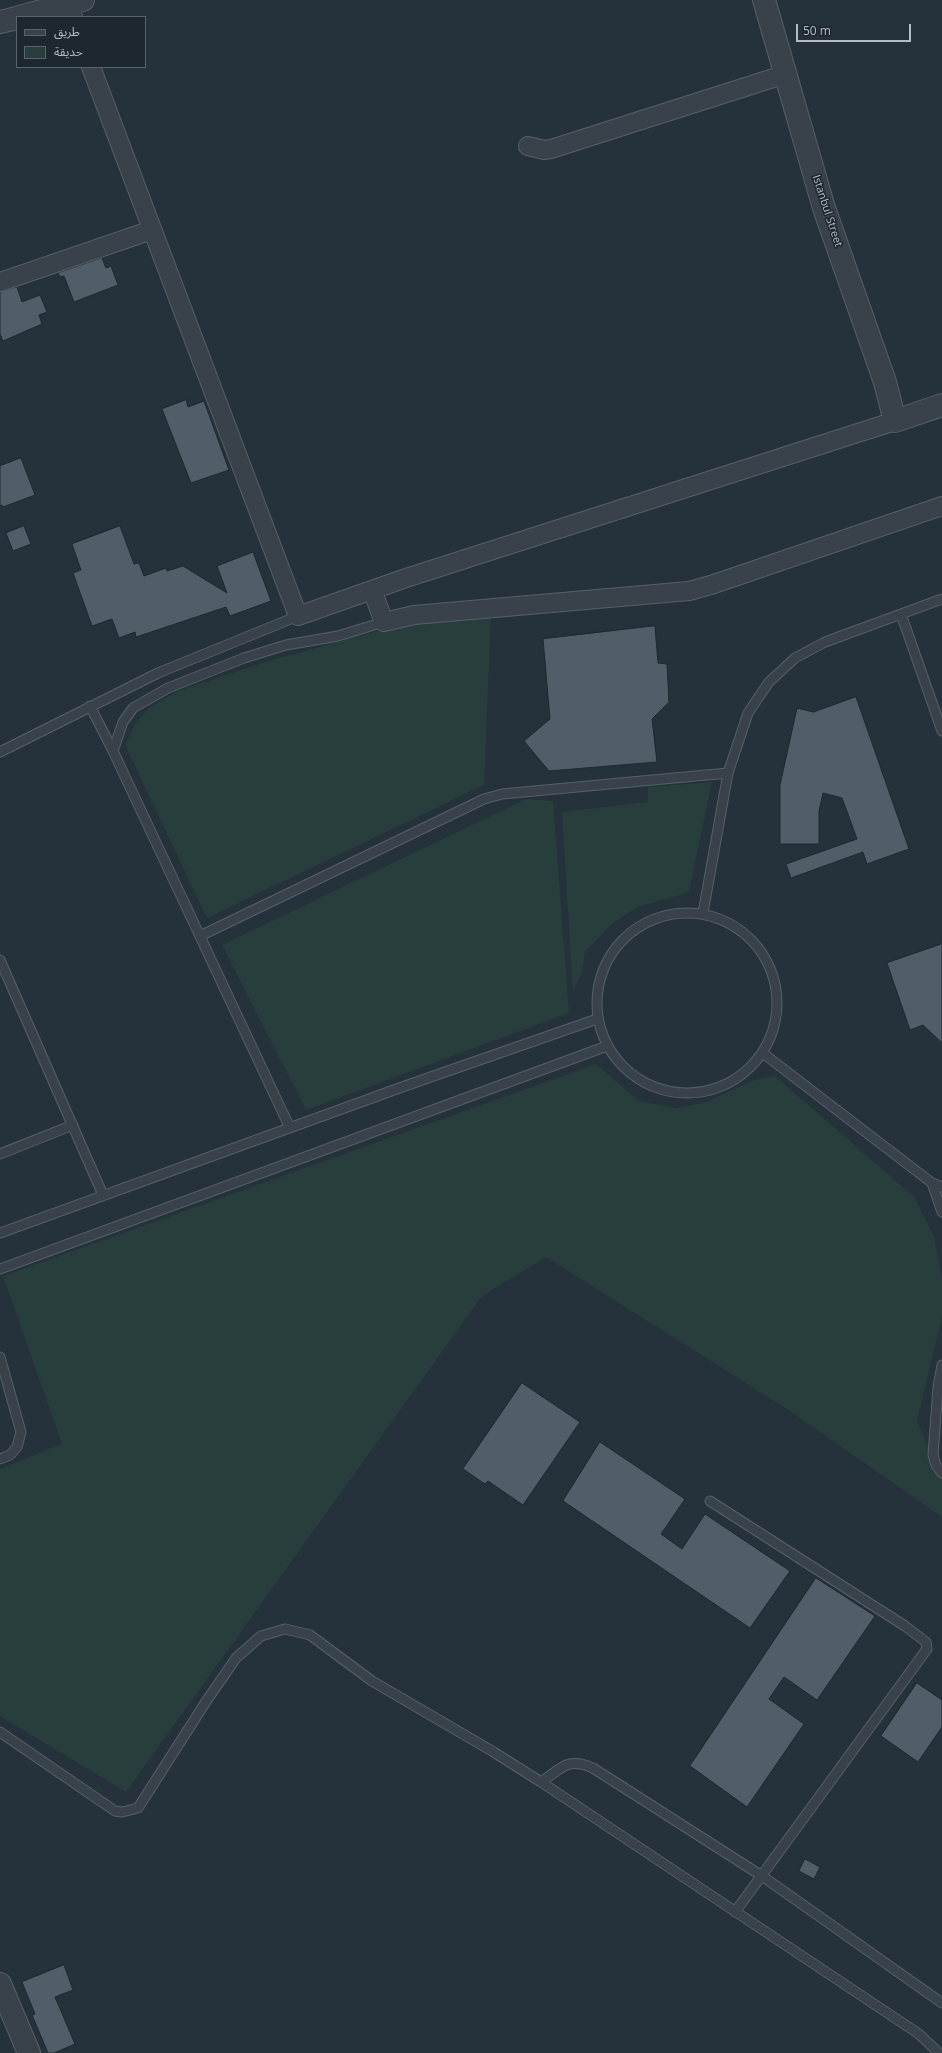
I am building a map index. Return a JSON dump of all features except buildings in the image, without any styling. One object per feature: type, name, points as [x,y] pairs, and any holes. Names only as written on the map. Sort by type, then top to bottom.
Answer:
[{"type":"street","name":"Istanbul Street","points":[[764,0],[824,208],[885,382],[895,421]]},
{"type":"street","points":[[24,16],[75,7]]},
{"type":"street","points":[[0,22],[16,18]]},
{"type":"street","points":[[92,68],[298,616],[372,590],[942,405]]},
{"type":"street","points":[[528,146],[544,150],[551,149],[786,74]]},
{"type":"street","points":[[0,282],[152,230]]},
{"type":"street","points":[[372,590],[384,622],[414,615],[689,590],[711,585],[942,506]]},
{"type":"street","points":[[1,1989],[29,2053]]},
{"type":"lane","points":[[703,913],[728,773],[748,714],[769,682],[794,658],[825,642],[942,599]]},
{"type":"lane","points":[[901,614],[942,731]]},
{"type":"lane","points":[[0,752],[158,672],[298,616]]},
{"type":"lane","points":[[113,750],[121,727],[133,708],[168,688],[244,658],[286,645],[338,636],[384,622]]},
{"type":"lane","points":[[90,706],[113,750],[290,1128]]},
{"type":"lane","points":[[200,936],[484,799],[502,794],[728,773]]},
{"type":"lane","points":[[703,913],[744,932],[772,967],[778,1012],[764,1054],[729,1085],[683,1095],[639,1081],[607,1046],[597,1019],[600,975],[623,938],[660,916],[703,913]]},
{"type":"lane","points":[[0,960],[103,1195]]},
{"type":"lane","points":[[0,1233],[405,1086],[597,1019]]},
{"type":"lane","points":[[0,1269],[607,1046]]},
{"type":"lane","points":[[764,1054],[932,1183],[942,1187]]},
{"type":"lane","points":[[0,1154],[73,1125]]},
{"type":"lane","points":[[932,1183],[942,1212]]},
{"type":"lane","points":[[0,1357],[21,1432],[17,1446],[10,1455],[0,1459]]},
{"type":"lane","points":[[942,1365],[938,1387],[933,1454],[936,1465],[942,1474]]},
{"type":"lane","points":[[710,1501],[905,1626],[926,1642],[927,1649],[735,1912]]},
{"type":"lane","points":[[0,1732],[115,1811],[131,1811],[138,1808],[206,1700],[236,1658],[261,1636],[285,1629],[310,1635],[372,1681],[492,1751],[541,1782],[919,2034],[939,2053]]},
{"type":"lane","points":[[541,1782],[569,1763],[581,1763],[587,1766],[762,1876],[942,2003]]},
{"type":"green space","points":[[491,616],[484,785],[207,918],[125,745],[136,722],[149,708],[178,691],[265,662],[396,626]]},
{"type":"green space","points":[[712,782],[689,892],[638,907],[614,922],[585,952],[582,973],[573,992],[562,812],[648,802],[648,787]]},
{"type":"green space","points":[[526,799],[553,801],[569,1013],[306,1110],[222,945]]},
{"type":"green space","points":[[596,1064],[639,1101],[676,1108],[704,1103],[754,1080],[775,1076],[914,1197],[934,1236],[942,1279],[942,1316],[917,1421],[942,1478],[942,1517],[787,1409],[546,1257],[482,1296],[126,1792],[0,1716],[0,1469],[62,1444],[3,1276]]}]
